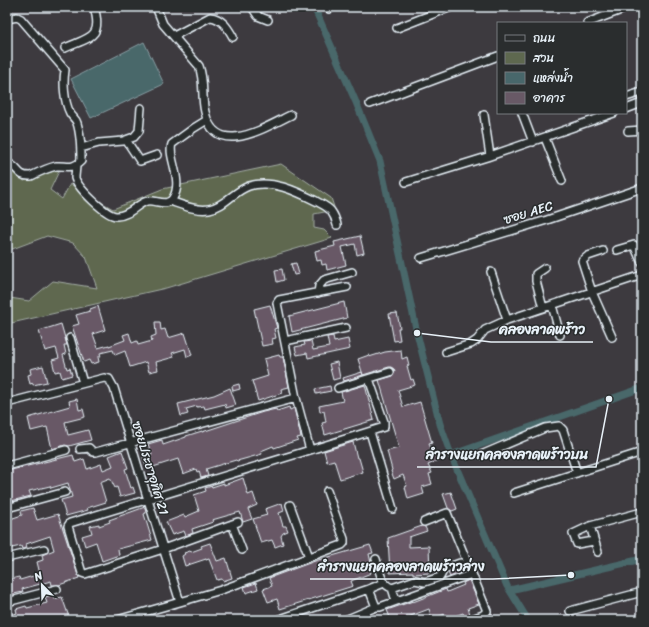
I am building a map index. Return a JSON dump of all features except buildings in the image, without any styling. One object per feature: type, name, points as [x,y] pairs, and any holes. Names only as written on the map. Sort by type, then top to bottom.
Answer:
[{"type":"street","points":[[65,48],[90,37],[95,33],[98,22],[94,7]]},
{"type":"street","points":[[156,7],[163,24],[199,66],[204,83],[204,110],[207,120],[218,134],[222,137],[228,138],[252,133],[291,115]]},
{"type":"street","points":[[252,7],[258,16],[268,20]]},
{"type":"street","points":[[397,28],[452,7]]},
{"type":"street","points":[[590,22],[629,7]]},
{"type":"street","points":[[7,19],[17,17],[21,19],[65,70],[64,80],[67,104],[70,113],[76,122],[80,136],[81,148],[81,161],[76,165],[69,167],[57,166],[31,176],[20,174],[7,163]]},
{"type":"street","points":[[174,36],[210,17],[214,17],[224,23],[233,37]]},
{"type":"street","points":[[370,104],[497,56]]},
{"type":"street","points":[[627,97],[642,92]]},
{"type":"street","points":[[627,109],[642,103]]},
{"type":"street","points":[[81,148],[99,143],[112,143],[134,137],[139,131],[141,108]]},
{"type":"street","points":[[522,114],[533,142]]},
{"type":"street","points":[[406,182],[533,142],[611,114]]},
{"type":"street","points":[[484,115],[490,156]]},
{"type":"street","points":[[170,201],[175,193],[177,184],[171,147],[172,144],[207,120]]},
{"type":"street","points":[[628,131],[642,130]]},
{"type":"street","points":[[545,138],[562,180]]},
{"type":"street","points":[[126,140],[140,160],[157,156]]},
{"type":"street","points":[[76,165],[75,178],[81,187],[106,211],[116,216],[123,215],[148,200],[161,203],[170,201],[203,210],[211,209],[218,206],[238,191],[248,186],[257,184],[288,189],[327,207],[334,215],[337,225]]},
{"type":"street","name":"ซอย AEC","points":[[421,258],[547,220],[642,188]]},
{"type":"street","points":[[617,250],[634,245],[642,263]]},
{"type":"street","points":[[603,251],[588,256],[582,261],[592,292],[612,337]]},
{"type":"street","points":[[543,308],[536,281],[536,274],[545,268]]},
{"type":"street","points":[[318,293],[319,286],[324,280],[352,272]]},
{"type":"street","points":[[491,272],[507,320]]},
{"type":"street","points":[[446,352],[471,344],[485,330],[507,320],[642,275]]},
{"type":"street","points":[[310,450],[296,398],[277,306],[278,302],[347,287]]},
{"type":"street","points":[[552,305],[560,335]]},
{"type":"street","points":[[285,341],[346,328]]},
{"type":"street","points":[[70,338],[83,383]]},
{"type":"street","points":[[338,388],[390,372]]},
{"type":"street","name":"ซอยประชาอุทิศ 21","points":[[7,403],[83,383],[109,378],[114,388],[180,602]]},
{"type":"street","points":[[242,550],[235,523],[163,549],[85,574],[82,573],[68,524],[382,428],[385,424],[369,379]]},
{"type":"street","points":[[80,449],[89,448],[93,452],[96,452],[296,398]]},
{"type":"street","points":[[481,455],[545,428],[559,426],[563,430],[576,473]]},
{"type":"street","points":[[370,432],[393,509]]},
{"type":"street","points":[[7,466],[66,450]]},
{"type":"street","points":[[514,493],[642,452]]},
{"type":"street","points":[[116,620],[221,590],[342,545],[344,541],[327,491]]},
{"type":"street","points":[[7,508],[65,492]]},
{"type":"street","points":[[290,505],[309,557]]},
{"type":"street","points":[[594,541],[578,545],[573,535],[579,530],[590,526],[642,512]]},
{"type":"street","points":[[424,522],[447,513],[487,611],[483,615],[469,620]]},
{"type":"street","points":[[590,526],[598,552]]},
{"type":"street","points":[[7,558],[44,549]]},
{"type":"street","points":[[376,559],[384,583],[392,588],[415,580],[426,582],[440,577],[444,569],[460,563]]},
{"type":"street","points":[[344,620],[376,607],[380,608],[472,574]]},
{"type":"street","points":[[277,620],[384,583]]},
{"type":"street","points":[[392,588],[396,601]]},
{"type":"street","points":[[7,602],[57,589]]},
{"type":"street","points":[[369,589],[376,607]]},
{"type":"street","points":[[570,611],[642,592]]},
{"type":"green space","points":[[281,164],[331,198],[335,210],[314,214],[314,228],[324,230],[332,238],[166,288],[7,324],[7,294],[10,298],[29,301],[53,281],[97,288],[86,257],[73,243],[47,236],[7,251],[7,167],[24,181],[60,169],[50,190],[62,199],[70,184],[113,209],[162,189]]},
{"type":"water","points":[[144,42],[164,84],[91,118],[71,79]]},
{"type":"waterway","points":[[314,7],[380,161],[417,333],[440,424],[451,455],[507,586],[528,620]]},
{"type":"waterway","points":[[451,455],[642,388]]},
{"type":"waterway","points":[[510,590],[642,559]]},
{"type":"place","name":"คลองลาดพร้าว","points":[[417,333]]},
{"type":"place","name":"ลำรางแยกคลองลาดพร้าวบน","points":[[609,399]]},
{"type":"place","name":"ลำรางแยกคลองลาดพร้าวล่าง","points":[[571,575]]}]
